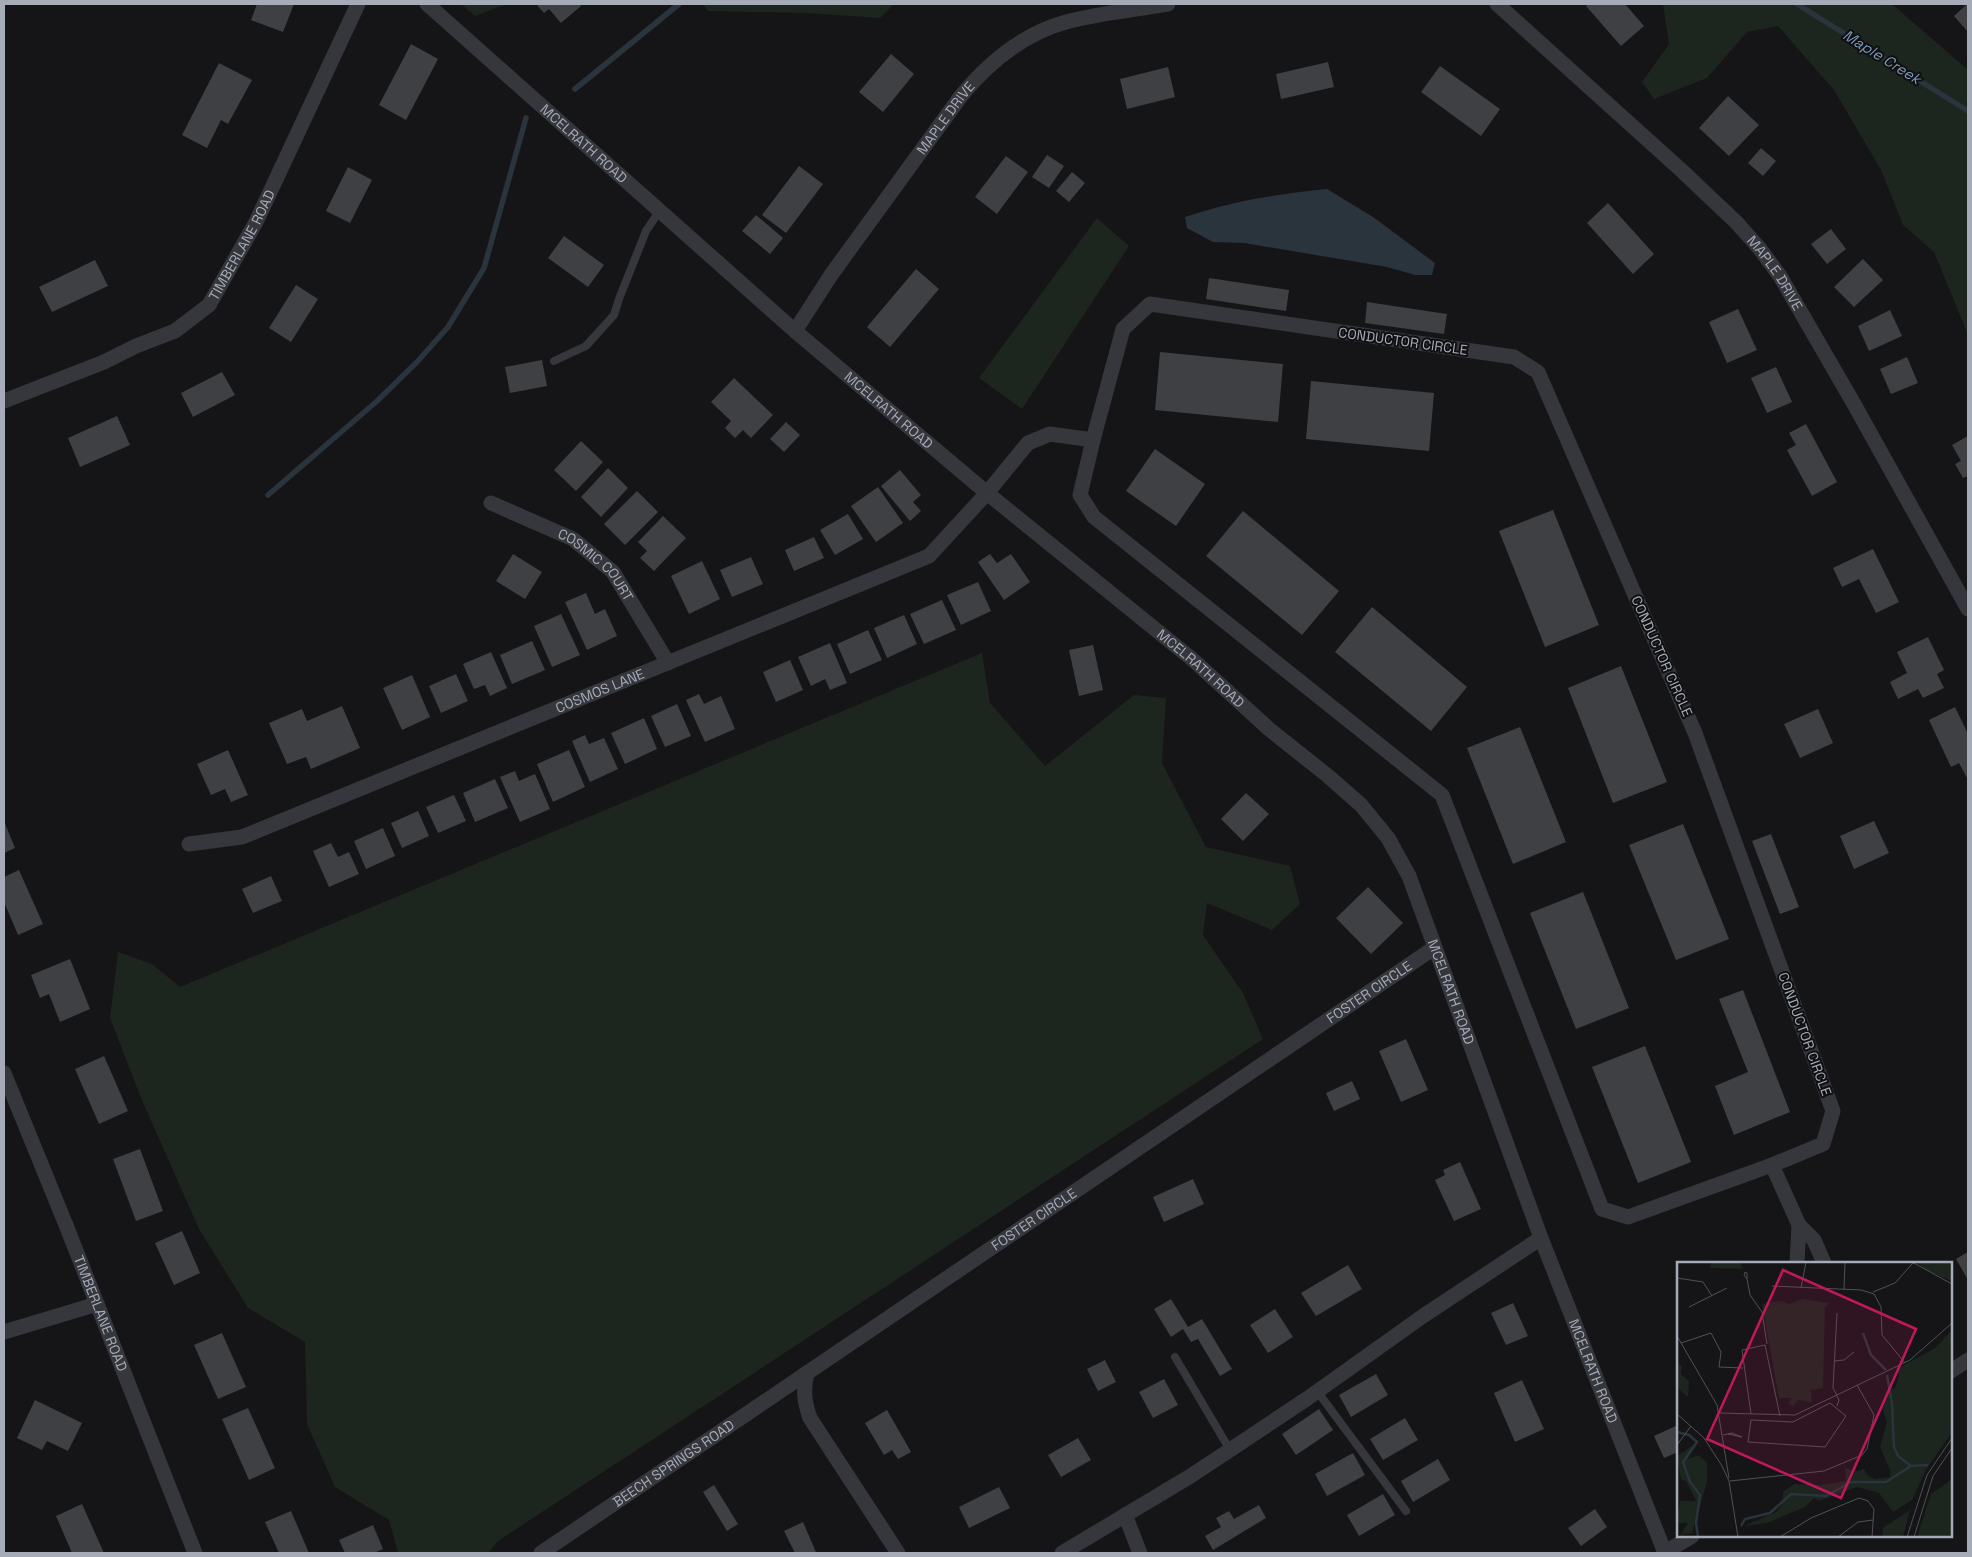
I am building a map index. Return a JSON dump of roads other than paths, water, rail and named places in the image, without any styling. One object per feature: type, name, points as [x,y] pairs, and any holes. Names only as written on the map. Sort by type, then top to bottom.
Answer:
[{"type":"street","name":"TIMBERLANE ROAD","points":[[4,401],[104,362],[136,346],[175,331],[209,306],[256,222],[358,4]]},
{"type":"street","name":"MCELRATH ROAD","points":[[427,4],[795,331],[987,493],[1192,660],[1270,729],[1328,776],[1361,805],[1388,838],[1409,876],[1541,1238],[1664,1553]]},
{"type":"street","name":"MAPLE DRIVE","points":[[795,331],[831,275],[961,96],[977,76],[996,58],[1017,43],[1040,31],[1065,22],[1168,4]]},
{"type":"street","name":"MAPLE DRIVE","points":[[1497,4],[1680,169],[1760,248],[1780,276],[1854,404],[1968,609]]},
{"type":"street","name":"CONDUCTOR CIRCLE","points":[[1150,304],[1514,357],[1538,372],[1695,733],[1833,1111],[1822,1144],[1772,1165],[1628,1217],[1602,1209],[1442,795],[1094,517],[1080,495],[1092,440],[1123,329],[1150,304]]},
{"type":"street","points":[[987,493],[1028,443],[1050,434],[1092,440]]},
{"type":"street","name":"COSMOS LANE","points":[[189,844],[242,837],[929,556],[987,493]]},
{"type":"street","name":"COSMIC COURT","points":[[491,503],[573,539],[613,572],[668,663]]},
{"type":"street","name":"FOSTER CIRCLE","points":[[807,1373],[1434,948]]},
{"type":"street","name":"TIMBERLANE ROAD","points":[[4,1073],[195,1553]]},
{"type":"street","points":[[1772,1165],[1799,1225],[1814,1240],[1824,1262]]},
{"type":"street","points":[[1797,1262],[1799,1225]]},
{"type":"street","points":[[1062,1553],[1230,1450],[1317,1392],[1423,1316],[1541,1238]]},
{"type":"street","points":[[4,1332],[97,1304]]},
{"type":"street","points":[[1952,1370],[1968,1360]]},
{"type":"street","points":[[807,1373],[803,1390],[810,1418],[898,1553]]},
{"type":"street","name":"BEECH SPRINGS ROAD","points":[[541,1553],[807,1373]]},
{"type":"street","points":[[1125,1515],[1140,1553]]},
{"type":"street","points":[[1664,1553],[1690,1537]]},
{"type":"lane","points":[[554,360],[586,346],[614,315],[618,299],[646,231],[660,210]]},
{"type":"lane","points":[[1175,1357],[1230,1450]]},
{"type":"lane","points":[[1317,1392],[1406,1511]]},
{"type":"waterway","points":[[575,89],[679,4]]},
{"type":"waterway","name":"Maple Creek","points":[[1797,4],[1968,111]]},
{"type":"waterway","points":[[268,495],[376,402],[417,362],[448,327],[484,268],[526,118]]}]
